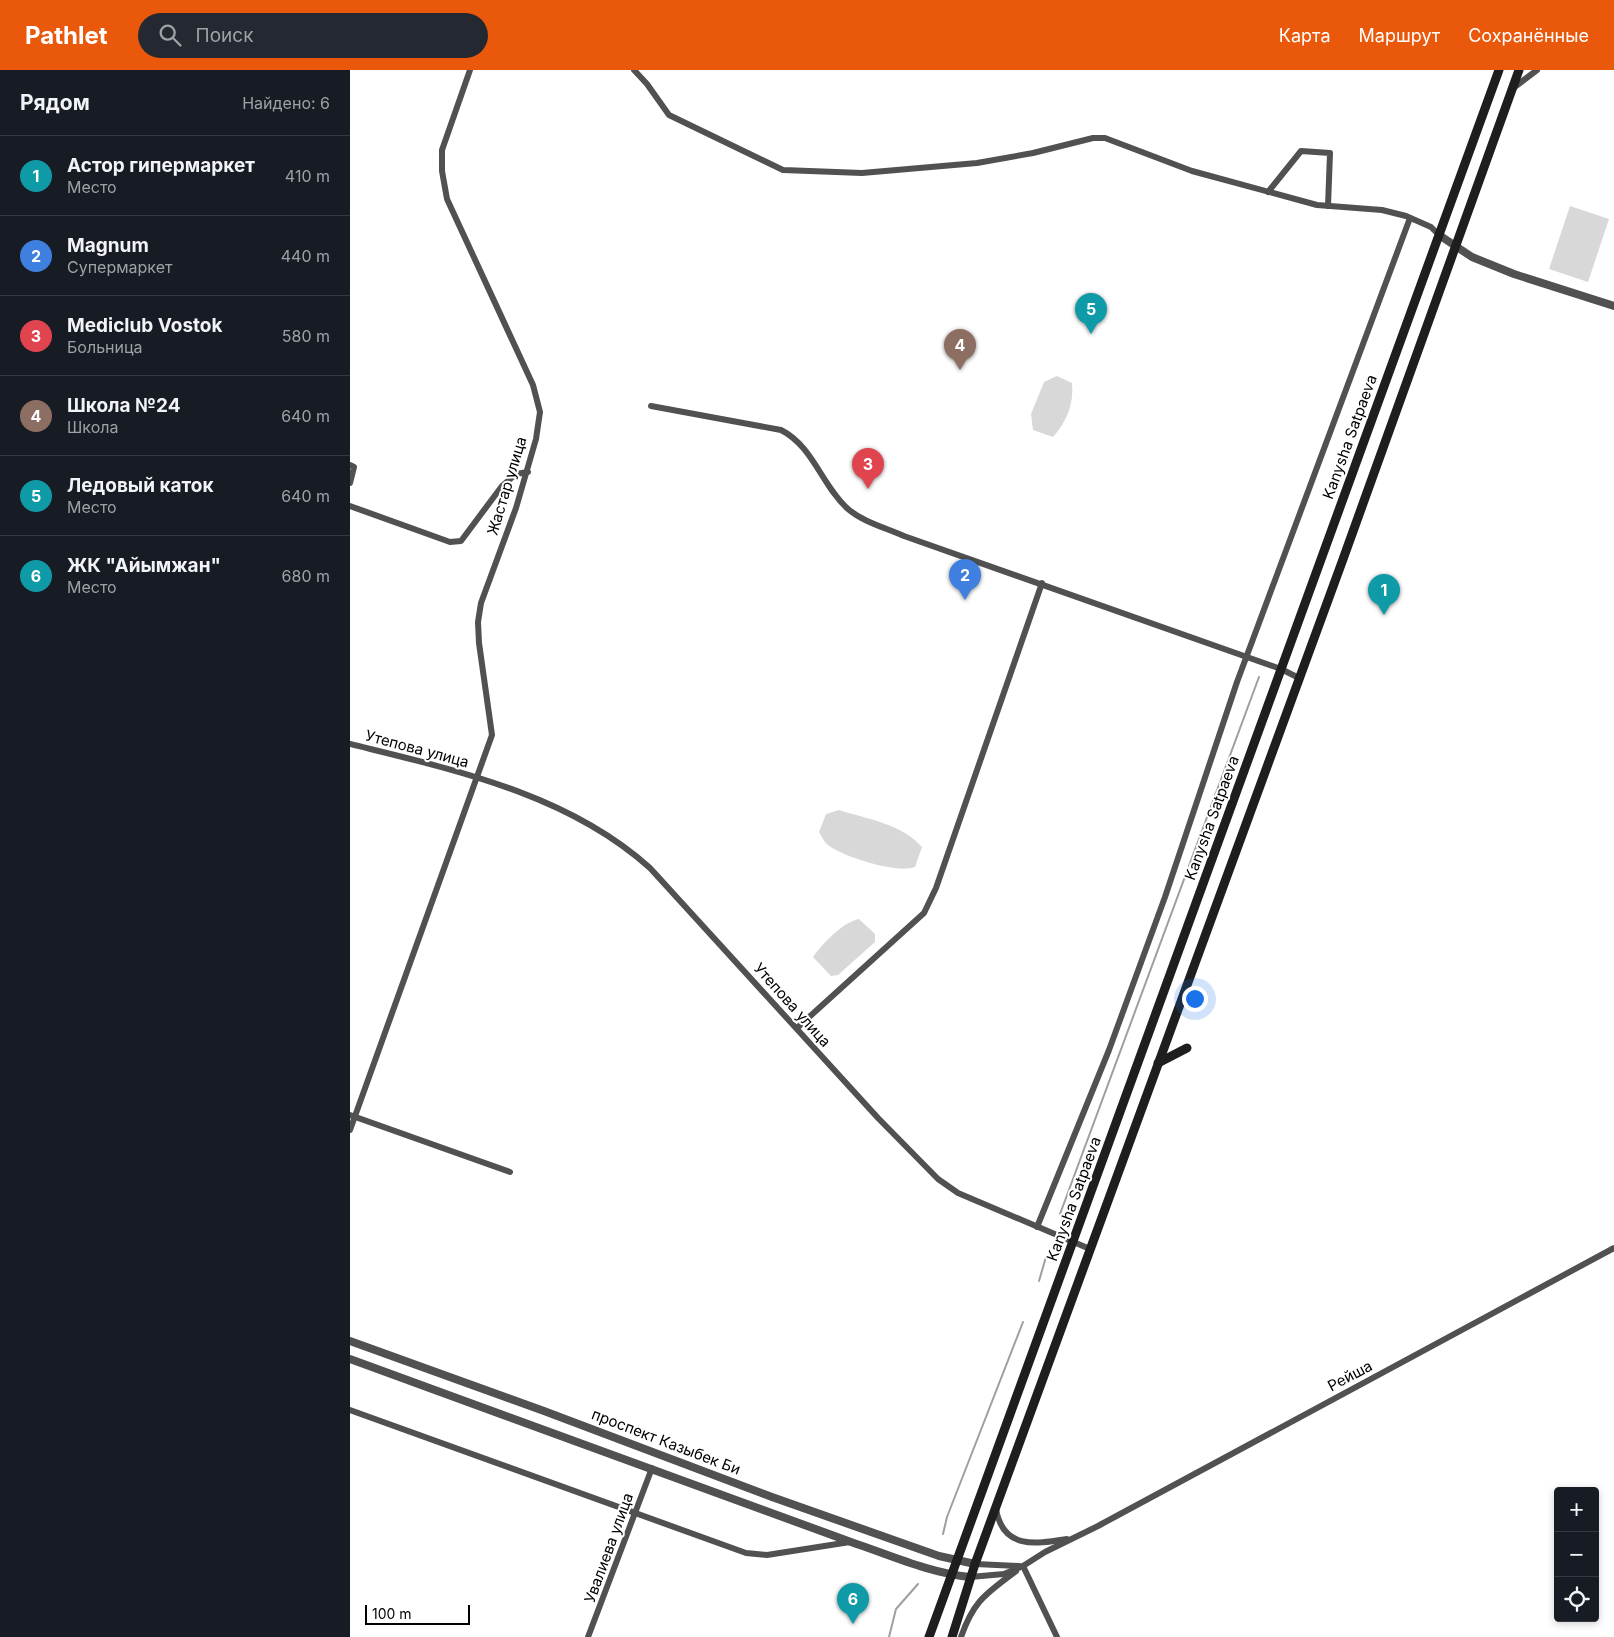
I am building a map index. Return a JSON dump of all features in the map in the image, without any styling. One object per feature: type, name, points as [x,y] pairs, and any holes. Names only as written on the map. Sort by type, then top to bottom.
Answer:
[{"type":"main road","name":"Kanysha Satpaeva","points":[[929,1637],[955,1560],[978,1506],[1072,1241],[1499,70]]},
{"type":"main road","points":[[952,1637],[970,1577],[1519,70]]},
{"type":"main road","points":[[1158,1063],[1187,1048]]},
{"type":"street","name":"Жастар улица","points":[[470,70],[444,142],[442,171],[452,213],[533,385],[540,412],[528,472],[480,613],[479,643],[492,735],[477,778]]},
{"type":"street","points":[[634,70],[647,84],[669,115],[783,170],[862,173],[977,163],[1033,154],[1093,138],[1106,138],[1192,171],[1268,192],[1328,206],[1382,210],[1410,218],[1431,227],[1438,235],[1472,257],[1514,274],[1614,306]]},
{"type":"street","points":[[1512,89],[1537,70]]},
{"type":"street","points":[[1268,192],[1301,151],[1330,153],[1328,206]]},
{"type":"street","points":[[1037,1227],[1112,1041],[1165,897],[1246,657],[1410,218]]},
{"type":"street","points":[[651,406],[781,430],[793,436],[839,500],[849,510],[863,518],[904,536],[1042,583],[1281,669],[1299,678]]},
{"type":"street","points":[[350,465],[354,467],[350,483]]},
{"type":"street","points":[[350,506],[450,542],[461,541],[502,486],[516,474],[528,472]]},
{"type":"street","points":[[797,1028],[895,942],[924,913],[946,861],[1042,583]]},
{"type":"street","name":"Утепова улица","points":[[350,744],[466,773],[495,783],[569,813],[611,836],[650,868],[878,1118],[938,1179],[958,1193],[1090,1249]]},
{"type":"street","name":"Утепова улица","points":[[350,1130],[352,1116],[477,778]]},
{"type":"street","points":[[352,1116],[510,1172]]},
{"type":"street","name":"Рейша","points":[[1023,1566],[1045,1552],[1098,1526],[1614,1248]]},
{"type":"street","name":"проспект Казыбек Би","points":[[350,1341],[781,1500],[955,1560],[975,1564]]},
{"type":"street","name":"проспект Казыбек Би","points":[[350,1359],[851,1542],[951,1575],[970,1577]]},
{"type":"street","points":[[350,1410],[746,1553],[767,1555],[851,1542]]},
{"type":"street","name":"Увалиева улица","points":[[588,1637],[652,1468]]},
{"type":"street","points":[[996,1507],[1002,1528],[1024,1542],[1038,1544],[1076,1537]]},
{"type":"street","points":[[975,1564],[1023,1566]]},
{"type":"street","points":[[970,1577],[1004,1574],[1023,1566]]},
{"type":"street","points":[[961,1637],[969,1613],[980,1599],[1023,1566]]},
{"type":"street","points":[[1023,1566],[1056,1637]]},
{"type":"shaded area","points":[[1570,206],[1609,219],[1588,282],[1549,269]]},
{"type":"shaded area","points":[[1057,376],[1072,383],[1072,398],[1069,412],[1053,437],[1033,430],[1031,414],[1044,382]]},
{"type":"shaded area","points":[[839,810],[884,823],[914,839],[922,847],[915,867],[907,869],[896,868],[871,863],[836,850],[828,845],[819,832],[826,814]]},
{"type":"shaded area","points":[[859,919],[875,934],[875,942],[838,975],[831,976],[813,957],[846,924]]},
{"type":"waterway","points":[[1060,1214],[1259,677]]},
{"type":"waterway","points":[[1039,1281],[1046,1257]]},
{"type":"waterway","points":[[943,1534],[947,1517],[1023,1322]]},
{"type":"waterway","points":[[889,1637],[896,1609],[918,1584]]},
{"type":"place","name":"Ледовый каток","points":[[1091,334]]},
{"type":"place","name":"Школа №24","points":[[960,370]]},
{"type":"place","name":"Mediclub Vostok","points":[[868,489]]},
{"type":"place","name":"Magnum","points":[[965,600]]},
{"type":"place","name":"Астор гипермаркет","points":[[1384,615]]},
{"type":"place","name":"ЖК \"Айымжан\"","points":[[853,1624]]}]
